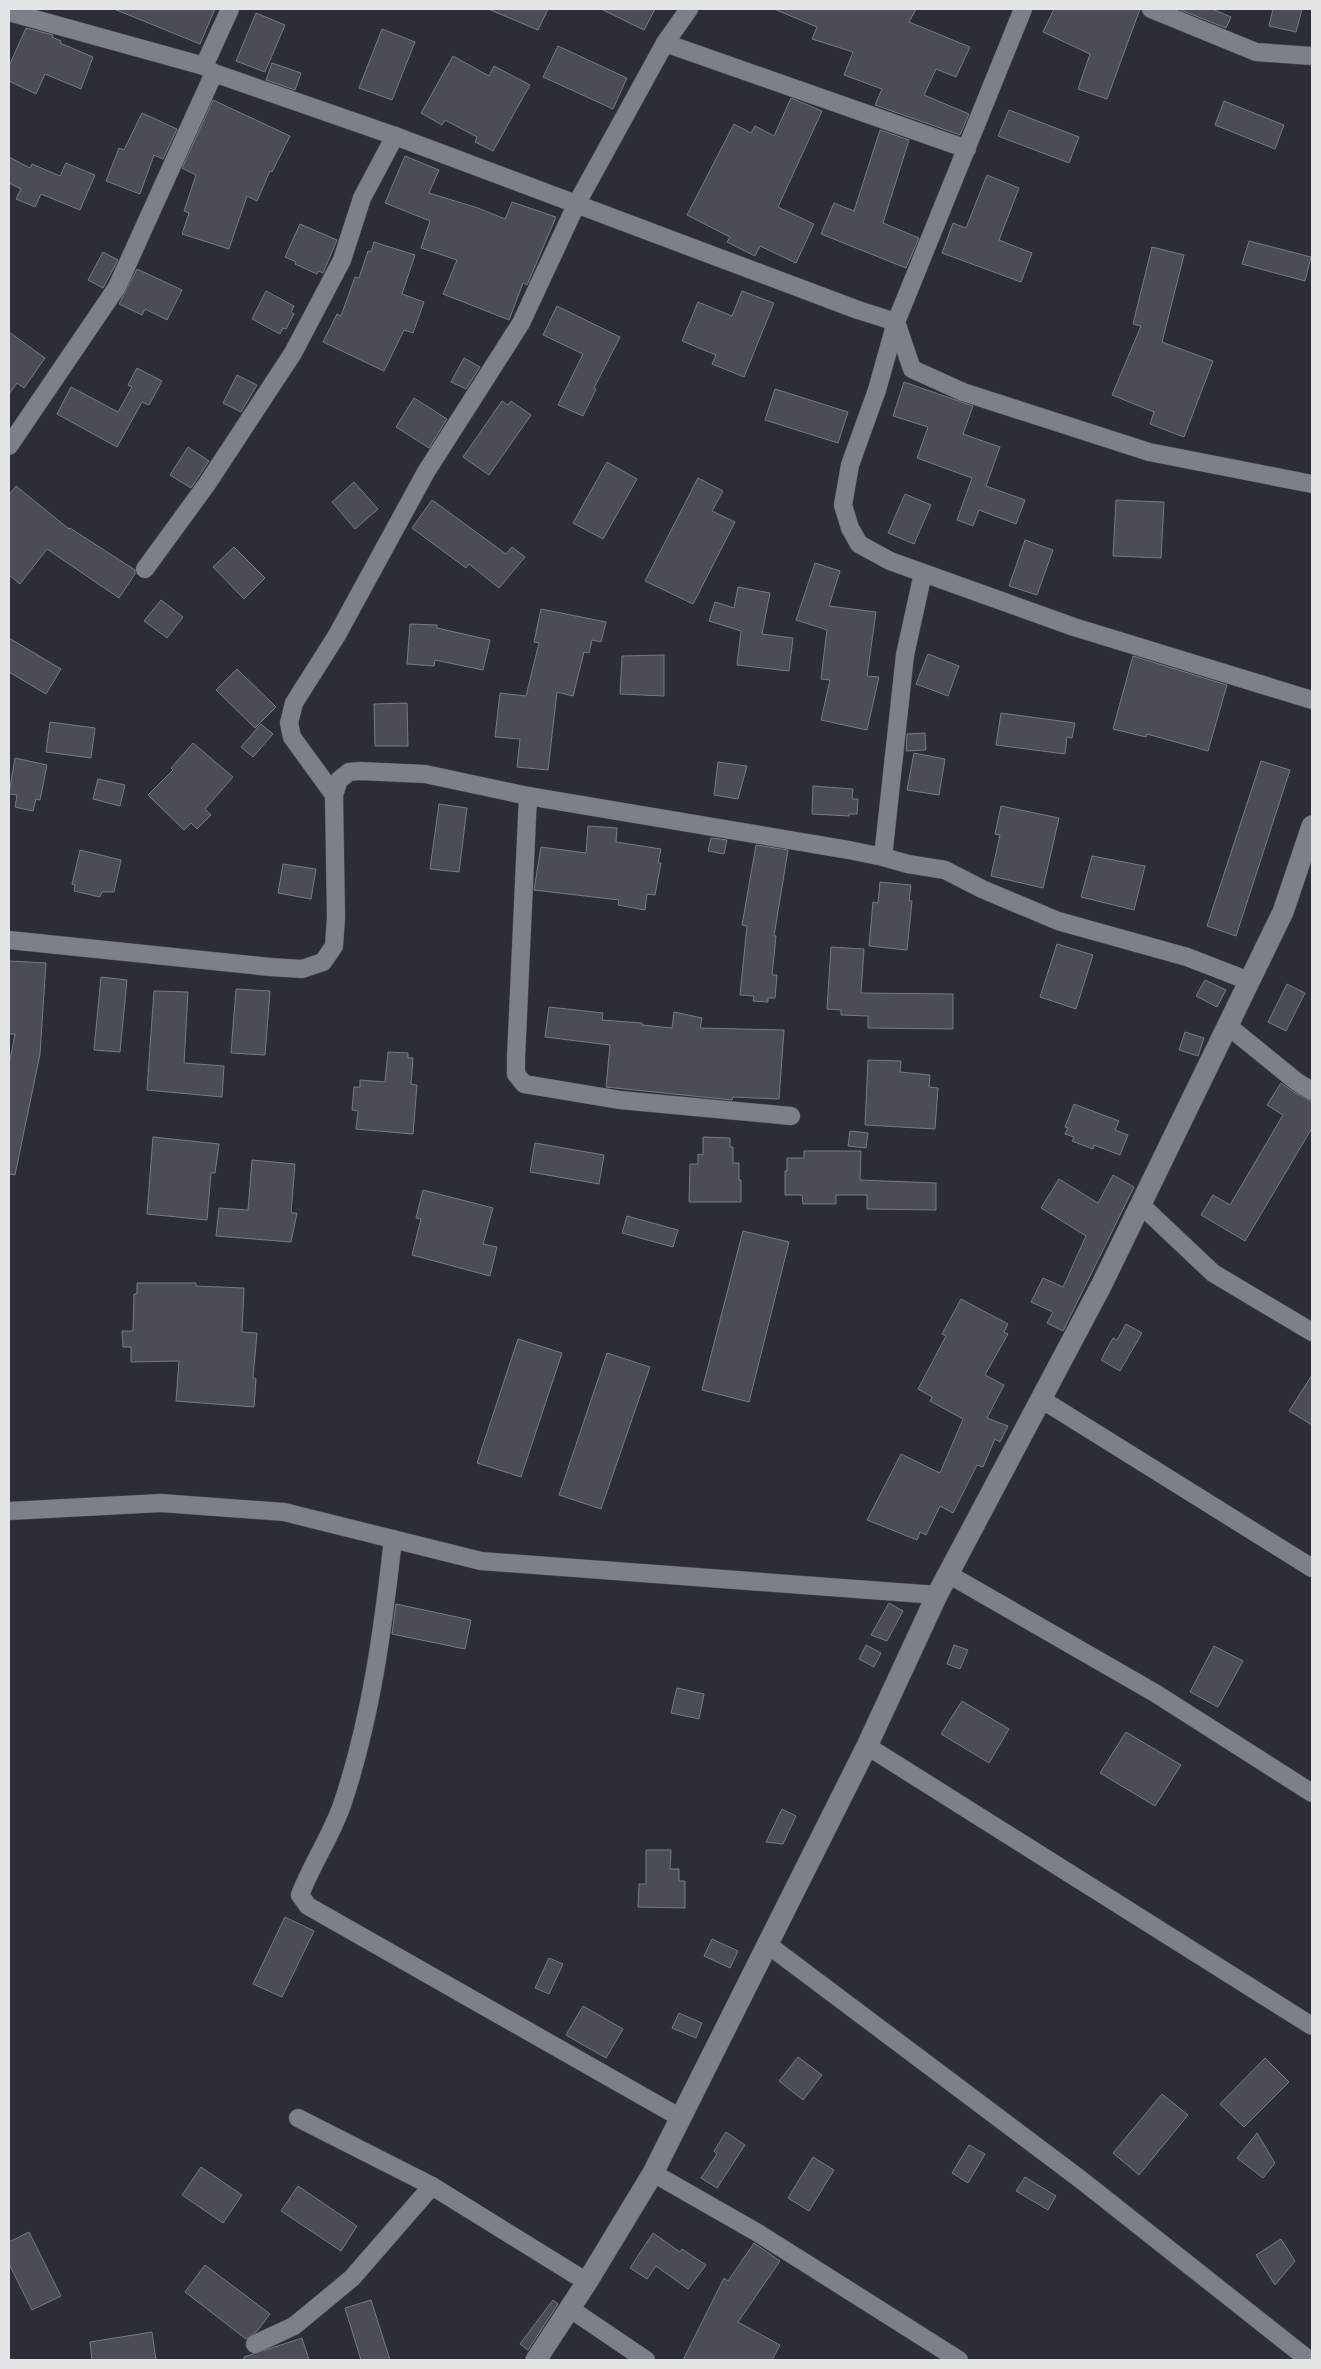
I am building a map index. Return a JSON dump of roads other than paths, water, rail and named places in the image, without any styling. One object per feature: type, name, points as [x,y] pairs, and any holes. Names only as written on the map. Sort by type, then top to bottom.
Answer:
[{"type":"street","points":[[9,446],[117,287],[209,69],[230,9]]},
{"type":"street","points":[[334,794],[292,737],[289,723],[294,703],[337,635],[426,472],[521,323],[577,203],[665,43],[689,9]]},
{"type":"street","points":[[1023,9],[968,149],[896,322],[877,390],[850,465],[843,504],[850,528],[859,544],[890,562],[1074,627],[1312,700]]},
{"type":"street","points":[[1151,9],[1256,52],[1312,56]]},
{"type":"street","points":[[9,12],[29,13],[209,69],[577,203],[858,310],[896,322]]},
{"type":"street","points":[[665,43],[968,149]]},
{"type":"street","points":[[145,569],[207,484],[294,354],[342,260],[362,198],[395,136]]},
{"type":"street","points":[[896,322],[912,369],[963,392],[1149,452],[1312,484]]},
{"type":"street","points":[[883,856],[905,655],[923,573]]},
{"type":"street","points":[[9,940],[270,967],[302,969],[323,962],[334,946],[336,918],[334,794],[339,780],[349,772],[360,771],[425,774],[528,796],[883,856],[908,864],[945,870],[982,889],[1058,921],[1187,958],[1250,981]]},
{"type":"street","points":[[528,796],[516,1058],[516,1074],[524,1084],[620,1100],[791,1116]]},
{"type":"street","points":[[536,2360],[587,2282],[653,2173],[681,2118],[868,1746],[948,1574],[1101,1286],[1141,1206],[1283,912],[1312,826]]},
{"type":"street","points":[[1228,1026],[1297,1082],[1312,1091]]},
{"type":"street","points":[[1141,1206],[1213,1273],[1312,1332]]},
{"type":"street","points":[[1041,1399],[1312,1568]]},
{"type":"street","points":[[9,1511],[161,1503],[284,1512],[480,1561],[937,1596]]},
{"type":"street","points":[[393,1539],[384,1618],[357,1757],[341,1808],[300,1895],[308,1906],[681,2118]]},
{"type":"street","points":[[948,1574],[1155,1693],[1312,1793]]},
{"type":"street","points":[[868,1746],[1312,2026]]},
{"type":"street","points":[[768,1944],[1073,2173],[1309,2360]]},
{"type":"street","points":[[298,2118],[432,2186],[587,2282]]},
{"type":"street","points":[[653,2173],[758,2233],[959,2360]]},
{"type":"street","points":[[255,2344],[294,2326],[352,2278],[432,2186]]},
{"type":"street","points":[[569,2308],[646,2360]]}]
